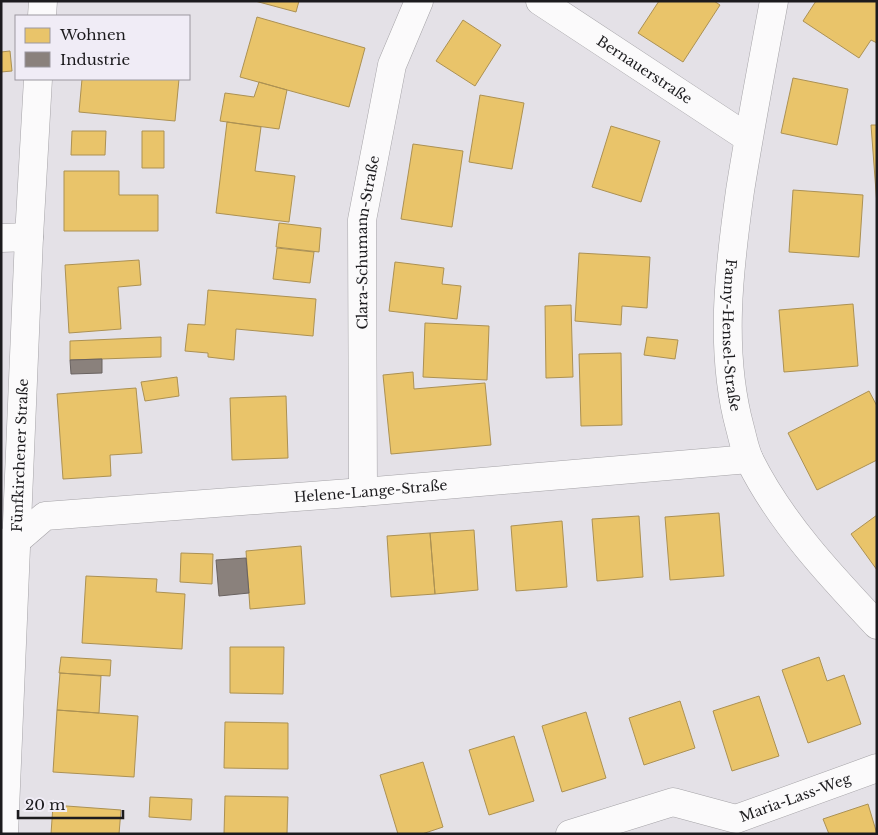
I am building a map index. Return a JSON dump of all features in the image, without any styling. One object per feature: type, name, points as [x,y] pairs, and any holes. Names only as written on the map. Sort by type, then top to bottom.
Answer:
[{"type":"street","points":[[42,15],[43,1]]},
{"type":"street","name":"Clara-Schumann-Straße","points":[[362,492],[362,220],[392,65],[419,1]]},
{"type":"street","name":"Bernauerstraße","points":[[540,1],[748,138]]},
{"type":"street","name":"Fanny-Hensel-Straße","points":[[774,1],[748,138],[730,257],[728,353],[735,410],[749,459],[784,517],[842,588],[877,625]]},
{"type":"street","name":"Fünfkirchener Straße","points":[[3,827],[9,542],[38,80]]},
{"type":"street","points":[[1,238],[29,237]]},
{"type":"street","name":"Helene-Lange-Straße","points":[[9,542],[45,516],[362,492],[749,459]]},
{"type":"street","name":"Maria-Lass-Weg","points":[[570,834],[673,802],[736,819],[877,768]]},
{"type":"building: Wohnen","points":[[255,1],[299,1],[296,12]]},
{"type":"building: Wohnen","points":[[659,1],[714,1],[720,5],[683,62],[638,33]]},
{"type":"building: Wohnen","points":[[816,1],[877,1],[877,43],[871,40],[859,58],[803,21]]},
{"type":"building: Wohnen","points":[[257,17],[365,48],[349,107],[240,77]]},
{"type":"building: Wohnen","points":[[463,20],[501,45],[475,86],[436,61]]},
{"type":"building: Wohnen","points":[[10,51],[12,71],[1,72],[1,52]]},
{"type":"building: Wohnen","points":[[793,78],[848,89],[837,145],[781,133]]},
{"type":"building: Wohnen","points":[[82,80],[179,80],[175,121],[79,112]]},
{"type":"building: Wohnen","points":[[259,82],[287,90],[279,129],[220,121],[225,93],[254,97]]},
{"type":"building: Wohnen","points":[[480,95],[524,103],[512,169],[469,162]]},
{"type":"building: Wohnen","points":[[227,122],[261,127],[255,171],[295,176],[289,222],[216,213]]},
{"type":"building: Wohnen","points":[[871,125],[877,125],[877,205]]},
{"type":"building: Wohnen","points":[[611,126],[660,141],[641,202],[592,187]]},
{"type":"building: Wohnen","points":[[72,131],[106,131],[105,155],[71,155]]},
{"type":"building: Wohnen","points":[[142,131],[164,131],[164,168],[142,168]]},
{"type":"building: Wohnen","points":[[413,144],[463,151],[452,227],[401,219]]},
{"type":"building: Wohnen","points":[[64,171],[119,171],[119,195],[158,195],[158,231],[64,231]]},
{"type":"building: Wohnen","points":[[793,190],[863,195],[859,257],[789,252]]},
{"type":"building: Wohnen","points":[[279,223],[321,228],[319,252],[276,247]]},
{"type":"building: Wohnen","points":[[277,248],[314,252],[310,283],[273,279]]},
{"type":"building: Wohnen","points":[[579,253],[650,257],[647,308],[622,306],[621,325],[575,321]]},
{"type":"building: Wohnen","points":[[139,260],[141,285],[118,287],[121,329],[69,333],[65,265]]},
{"type":"building: Wohnen","points":[[395,262],[444,268],[442,284],[461,286],[457,319],[389,311]]},
{"type":"building: Wohnen","points":[[208,290],[316,299],[313,336],[236,329],[234,360],[208,357],[208,353],[185,351],[188,324],[205,325]]},
{"type":"building: Wohnen","points":[[853,304],[858,366],[784,372],[779,310]]},
{"type":"building: Wohnen","points":[[571,305],[573,377],[546,378],[545,306]]},
{"type":"building: Wohnen","points":[[425,323],[489,326],[487,380],[423,377]]},
{"type":"building: Wohnen","points":[[161,337],[161,357],[70,360],[70,341]]},
{"type":"building: Wohnen","points":[[647,337],[678,340],[675,359],[644,355]]},
{"type":"building: Wohnen","points":[[621,353],[622,425],[581,426],[579,354]]},
{"type":"building: Wohnen","points":[[413,372],[414,389],[485,383],[491,445],[391,454],[383,375]]},
{"type":"building: Wohnen","points":[[177,377],[179,396],[145,401],[141,382]]},
{"type":"building: Wohnen","points":[[136,388],[142,453],[110,455],[111,476],[63,479],[57,394]]},
{"type":"building: Wohnen","points":[[869,391],[877,406],[877,460],[817,490],[788,433]]},
{"type":"building: Wohnen","points":[[286,396],[288,458],[232,460],[230,398]]},
{"type":"building: Wohnen","points":[[719,513],[724,576],[670,580],[665,517]]},
{"type":"building: Wohnen","points":[[877,515],[877,570],[851,534]]},
{"type":"building: Wohnen","points":[[639,516],[643,577],[597,581],[592,519]]},
{"type":"building: Wohnen","points":[[562,521],[567,587],[516,591],[511,526]]},
{"type":"building: Wohnen","points":[[474,530],[478,590],[435,594],[430,533]]},
{"type":"building: Wohnen","points":[[430,533],[435,594],[391,597],[387,536]]},
{"type":"building: Wohnen","points":[[301,546],[305,604],[250,609],[246,551]]},
{"type":"building: Wohnen","points":[[181,553],[213,554],[212,584],[180,582]]},
{"type":"building: Wohnen","points":[[86,576],[157,579],[156,592],[185,594],[182,649],[82,643]]},
{"type":"building: Wohnen","points":[[230,647],[284,647],[283,694],[230,693]]},
{"type":"building: Wohnen","points":[[61,657],[111,660],[110,676],[59,673]]},
{"type":"building: Wohnen","points":[[819,657],[827,681],[844,675],[861,724],[808,743],[782,670]]},
{"type":"building: Wohnen","points":[[60,673],[101,676],[99,713],[57,710]]},
{"type":"building: Wohnen","points":[[759,696],[779,756],[732,771],[713,711]]},
{"type":"building: Wohnen","points":[[680,701],[695,748],[644,765],[629,718]]},
{"type":"building: Wohnen","points":[[57,710],[138,716],[134,777],[53,772]]},
{"type":"building: Wohnen","points":[[586,712],[606,778],[562,792],[542,726]]},
{"type":"building: Wohnen","points":[[225,722],[288,723],[288,769],[224,768]]},
{"type":"building: Wohnen","points":[[514,736],[534,801],[489,815],[469,750]]},
{"type":"building: Wohnen","points":[[423,762],[443,827],[422,834],[398,834],[380,775]]},
{"type":"building: Wohnen","points":[[225,796],[288,797],[287,834],[224,834]]},
{"type":"building: Wohnen","points":[[150,797],[192,799],[191,820],[149,817]]},
{"type":"building: Wohnen","points":[[868,804],[877,834],[829,834],[823,819]]},
{"type":"building: Wohnen","points":[[53,805],[121,810],[119,834],[51,834]]},
{"type":"building: Industrie","points":[[102,359],[102,373],[71,374],[70,360]]},
{"type":"building: Industrie","points":[[246,558],[249,593],[219,596],[216,560]]}]
